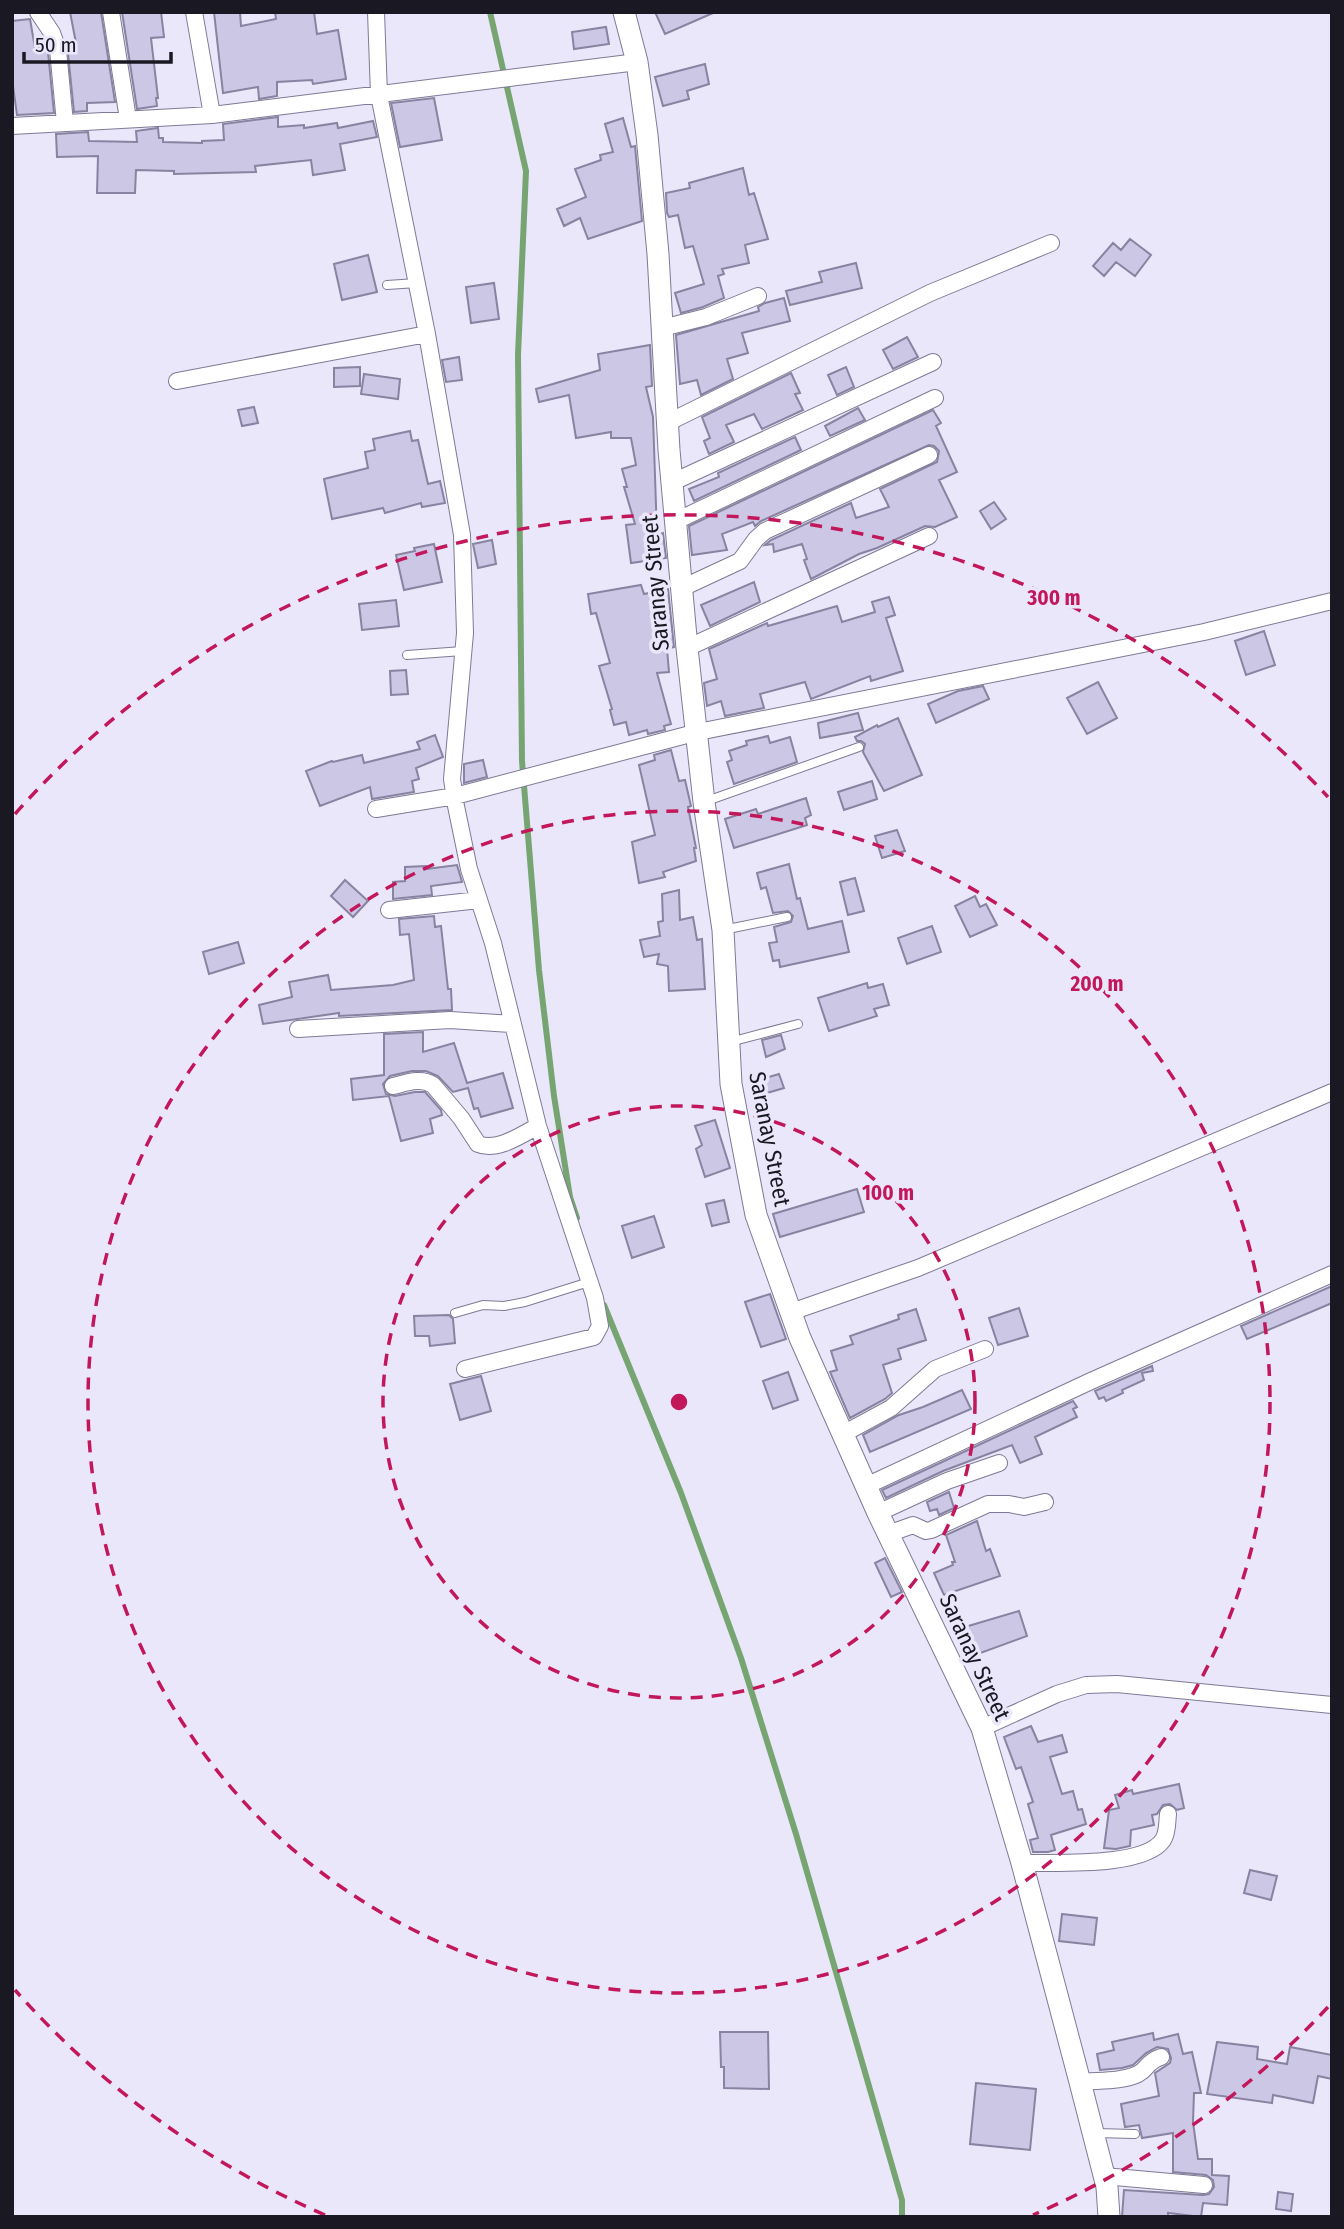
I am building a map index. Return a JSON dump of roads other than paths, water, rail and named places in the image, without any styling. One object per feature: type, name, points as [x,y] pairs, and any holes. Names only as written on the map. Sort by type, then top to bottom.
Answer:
[{"type":"street","points":[[38,12],[52,33],[58,50],[65,123]]},
{"type":"street","points":[[111,12],[128,119]]},
{"type":"street","points":[[194,12],[212,115]]},
{"type":"street","points":[[376,12],[379,95],[427,334],[463,535],[465,633],[452,779],[469,869],[493,943],[538,1126],[589,1282],[600,1326],[594,1337],[465,1369]]},
{"type":"street","name":"Saranay Street","points":[[624,12],[638,62],[655,227],[687,648],[704,802],[723,930],[731,1084],[756,1215],[791,1312],[843,1434],[878,1513],[982,1728],[1022,1863],[1080,2082],[1107,2187],[1108,2217]]},
{"type":"street","points":[[12,126],[212,115],[638,62]]},
{"type":"street","points":[[668,422],[930,293],[1051,243]]},
{"type":"street","points":[[662,328],[706,317],[758,296]]},
{"type":"street","points":[[177,382],[427,334]]},
{"type":"street","points":[[673,482],[933,362]]},
{"type":"street","points":[[676,521],[935,398]]},
{"type":"street","points":[[682,588],[740,561],[765,531],[929,455]]},
{"type":"street","points":[[687,648],[929,536]]},
{"type":"street","points":[[376,809],[455,796],[698,732],[1204,632],[1332,601]]},
{"type":"street","points":[[389,910],[479,900]]},
{"type":"street","points":[[298,1029],[450,1020],[512,1024]]},
{"type":"street","points":[[393,1086],[420,1081],[433,1085],[482,1147],[505,1142],[538,1126]]},
{"type":"street","points":[[791,1312],[918,1268],[1332,1092]]},
{"type":"street","points":[[866,1486],[1091,1381],[1332,1274]]},
{"type":"street","points":[[843,1434],[891,1408],[935,1369],[985,1349]]},
{"type":"street","points":[[878,1513],[947,1481],[999,1463]]},
{"type":"street","points":[[888,1534],[913,1525],[931,1531],[988,1504],[1022,1507],[1045,1502]]},
{"type":"street","points":[[982,1728],[1057,1694],[1086,1685],[1117,1684],[1332,1706]]},
{"type":"street","points":[[1022,1863],[1113,1860],[1135,1856],[1154,1848],[1162,1841],[1168,1814]]},
{"type":"street","points":[[1080,2082],[1138,2074],[1148,2063],[1161,2057]]},
{"type":"street","points":[[1104,2176],[1204,2185]]},
{"type":"lane","points":[[387,285],[417,283]]},
{"type":"lane","points":[[407,655],[463,651]]},
{"type":"lane","points":[[704,802],[859,747]]},
{"type":"lane","points":[[723,930],[787,917]]},
{"type":"lane","points":[[727,1042],[799,1024]]},
{"type":"lane","points":[[455,1312],[483,1305],[504,1306],[525,1302],[589,1282]]},
{"type":"lane","points":[[1092,2133],[1135,2134]]},
{"type":"waterway","points":[[490,12],[526,171],[518,355],[522,761],[539,970],[554,1096],[570,1197],[577,1218]]},
{"type":"waterway","points":[[604,1305],[681,1493],[741,1658],[796,1834],[902,2200],[902,2217]]}]
